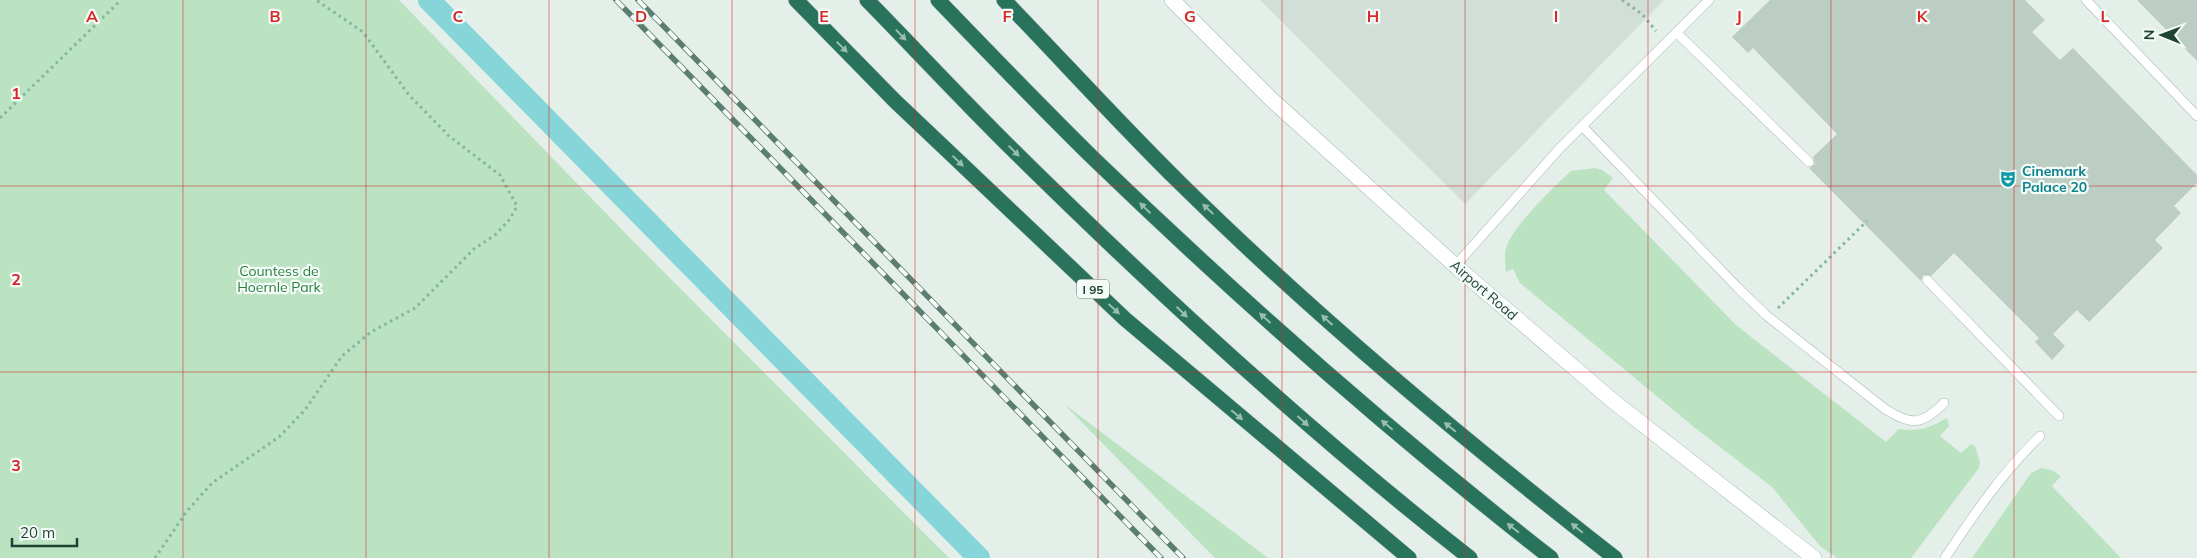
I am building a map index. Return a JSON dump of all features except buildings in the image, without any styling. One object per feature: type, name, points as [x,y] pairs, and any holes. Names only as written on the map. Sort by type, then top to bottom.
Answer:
[{"type":"highway","name":"I 95","points":[[796,0],[895,101],[1125,319],[1409,558]]},
{"type":"highway","points":[[867,0],[1016,154],[1188,318],[1340,454],[1470,558]]},
{"type":"highway","points":[[938,0],[1091,156],[1210,268],[1395,431],[1551,558]]},
{"type":"highway","points":[[1004,0],[1181,184],[1300,296],[1421,403],[1615,558]]},
{"type":"street","name":"Airport Road","points":[[1172,0],[1271,99],[1456,265],[1613,401],[1814,558]]},
{"type":"lane","points":[[1456,265],[1582,126],[1709,0]]},
{"type":"lane","points":[[2086,0],[2197,116]]},
{"type":"lane","points":[[1677,33],[1809,162]]},
{"type":"lane","points":[[1582,126],[1738,288],[1769,317],[1885,409],[1898,418],[1907,421],[1924,420],[1944,403]]},
{"type":"lane","points":[[1927,280],[2059,416]]},
{"type":"lane","points":[[1945,558],[1989,493],[2017,459],[2040,436]]},
{"type":"path","points":[[0,118],[121,0]]},
{"type":"path","points":[[155,558],[188,511],[212,483],[278,437],[305,410],[342,356],[371,332],[416,308],[474,249],[495,235],[510,219],[517,206],[500,175],[449,136],[409,95],[363,32],[316,0]]},
{"type":"path","points":[[1622,0],[1642,14],[1667,43]]},
{"type":"path","points":[[1769,317],[1868,221]]},
{"type":"shaded area","points":[[1260,0],[1664,0],[1465,204]]},
{"type":"green space","name":"Countess de Hoernle Park","points":[[0,0],[399,0],[631,239],[949,558],[0,558]]},
{"type":"green space","points":[[1595,168],[1602,170],[1613,178],[1604,190],[1737,326],[1886,442],[1899,429],[1912,430],[1924,428],[1947,418],[1949,426],[1940,436],[1961,453],[1971,444],[1975,446],[1980,462],[1979,468],[1911,558],[1837,558],[1820,546],[1772,487],[1694,427],[1520,283],[1513,269],[1506,272],[1505,255],[1507,245],[1526,216],[1571,171]]},
{"type":"green space","points":[[1064,404],[1268,558],[1215,558]]},
{"type":"green space","points":[[2041,468],[2051,470],[2061,476],[2052,486],[2121,558],[1972,558],[2031,473]]},
{"type":"waterway","points":[[429,0],[979,558]]},
{"type":"railway","points":[[616,0],[1161,558]]},
{"type":"railway","points":[[638,0],[1183,558]]},
{"type":"place","name":"Cinemark Palace 20","points":[[2008,179]]}]
